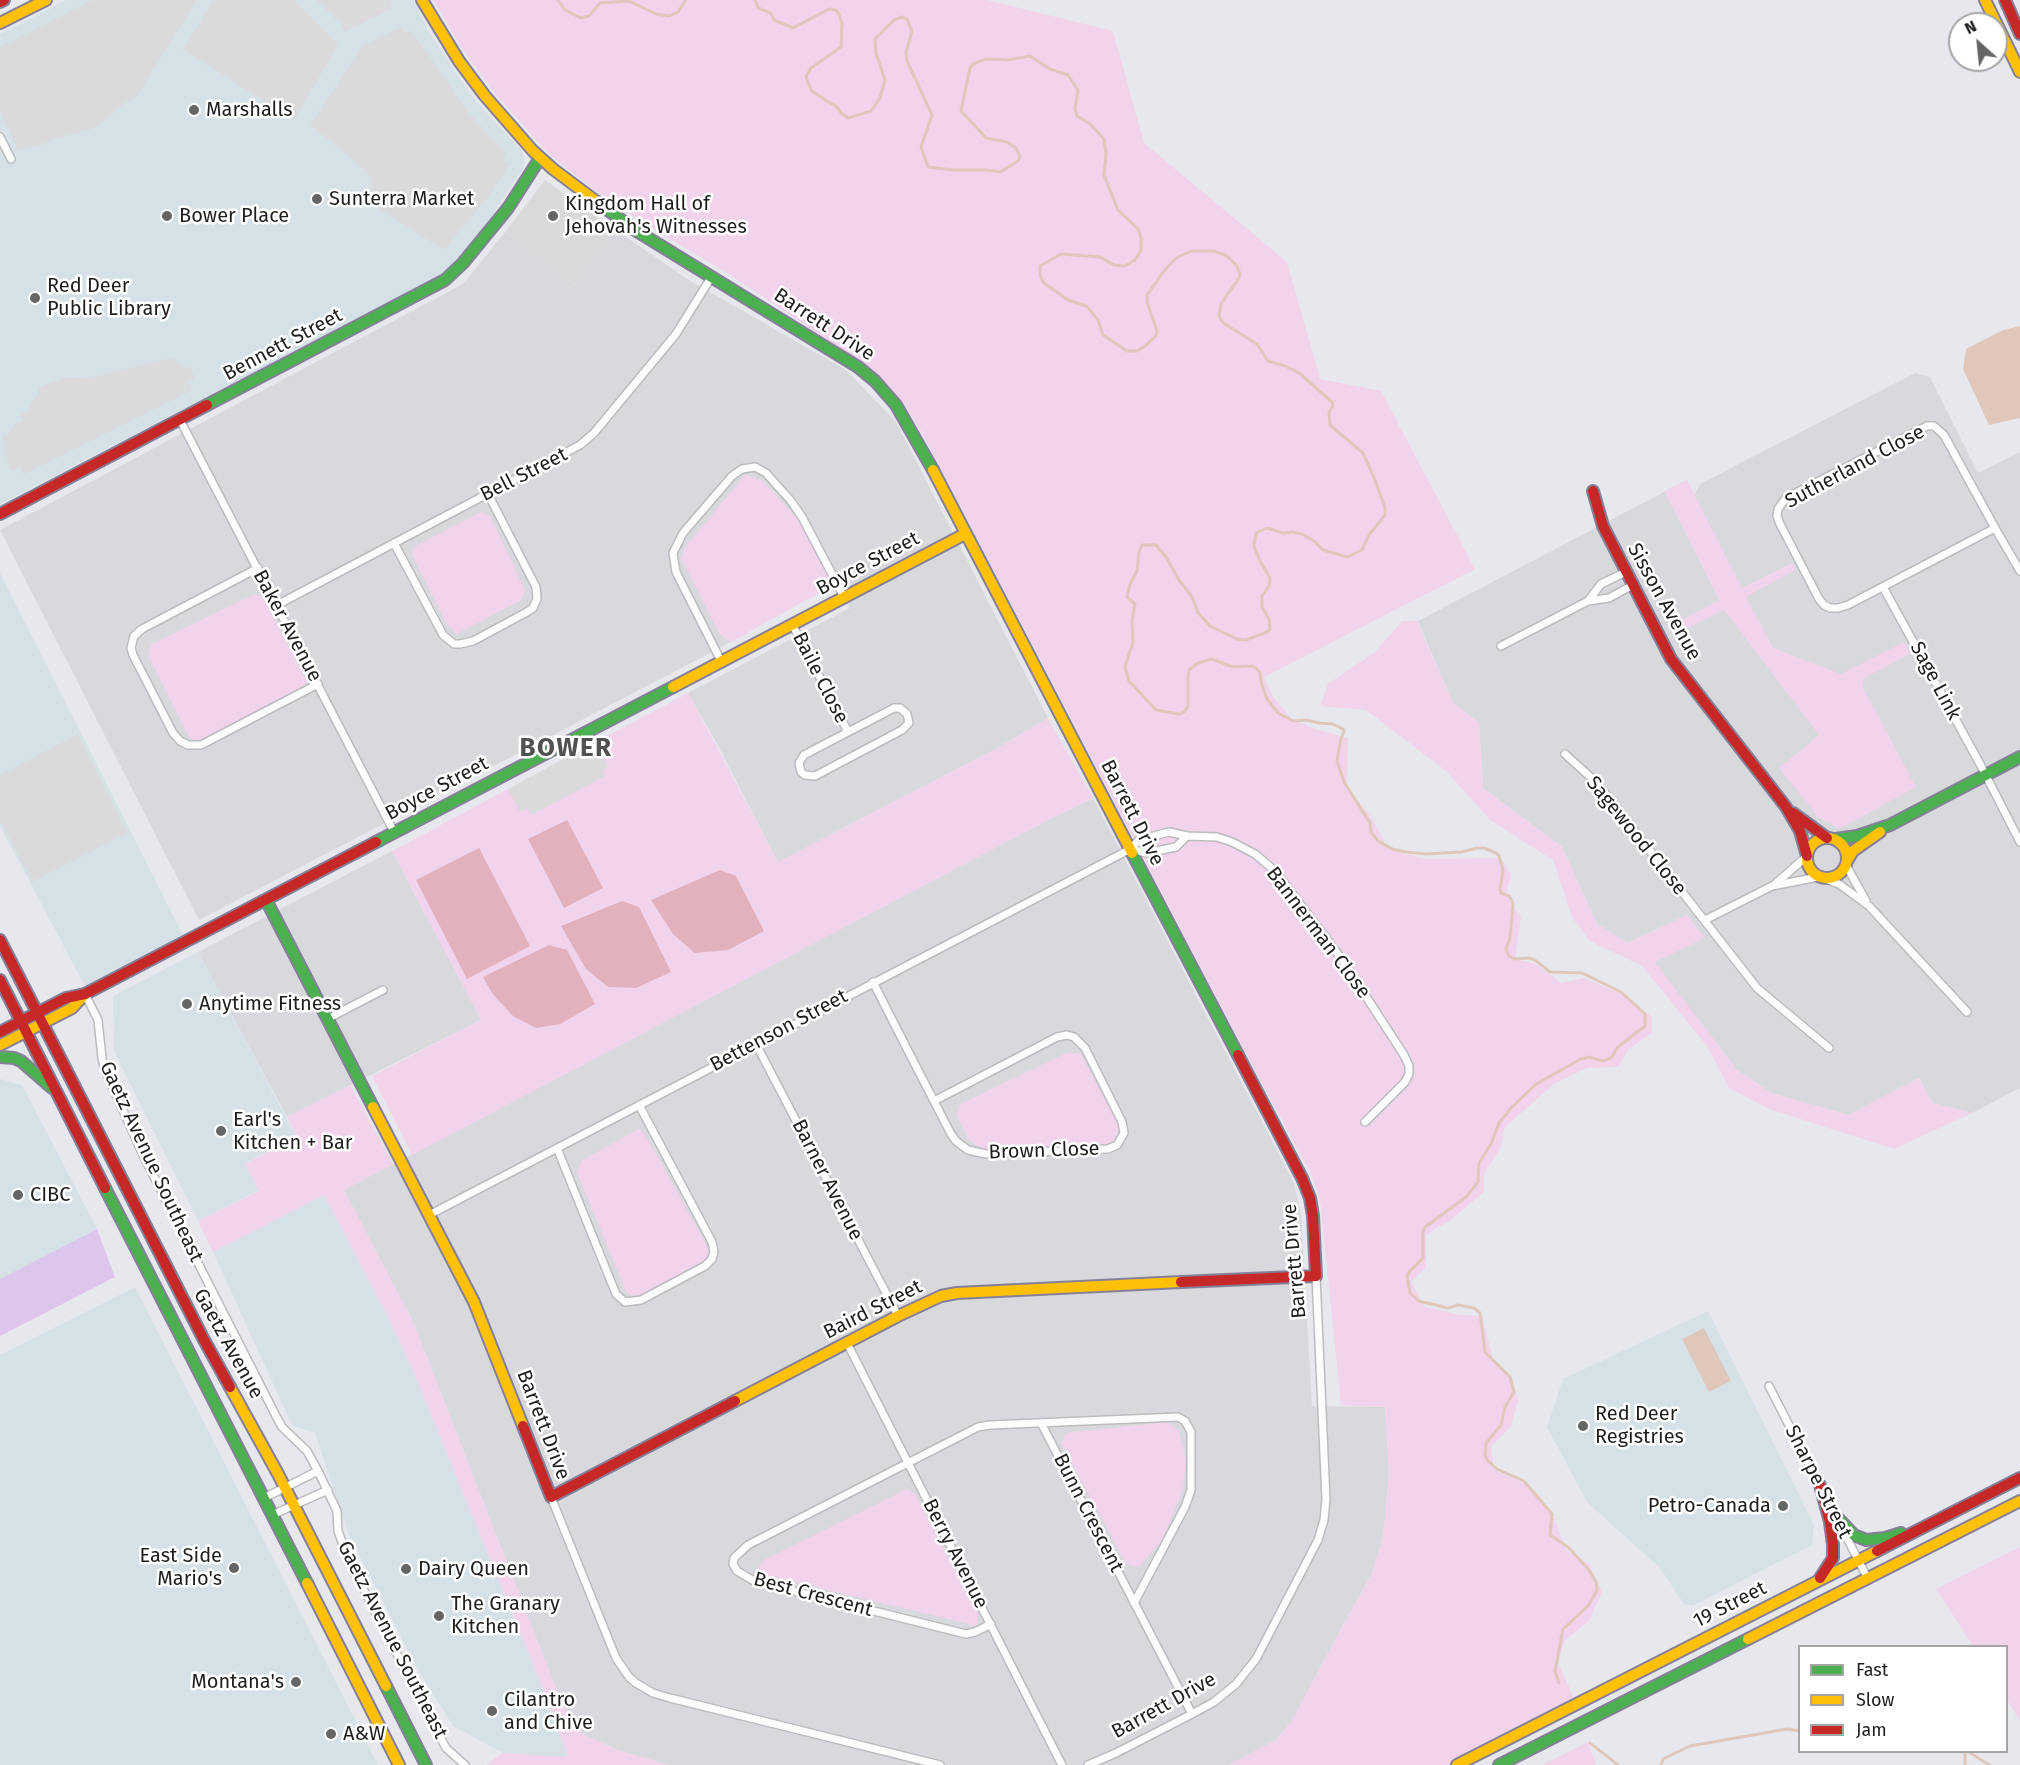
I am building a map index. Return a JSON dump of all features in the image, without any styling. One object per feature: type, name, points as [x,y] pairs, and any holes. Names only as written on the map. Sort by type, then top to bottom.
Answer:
[{"type":"street","points":[[0,23],[46,0]]},
{"type":"street","name":"Barrett Drive","points":[[422,0],[472,78],[502,117],[540,158],[635,230],[849,360],[876,381],[896,405],[910,426],[1302,1178],[1310,1198],[1313,1216],[1326,1499],[1321,1530],[1314,1549],[1251,1667],[1227,1692],[1192,1714],[1088,1765]]},
{"type":"street","points":[[1985,0],[2020,72]]},
{"type":"street","points":[[2005,0],[2020,34]]},
{"type":"street","points":[[0,137],[11,159]]},
{"type":"street","name":"Bennett Street","points":[[0,514],[445,280],[508,208],[540,158]]},
{"type":"street","name":"Bell Street","points":[[277,605],[571,451],[587,440],[676,334],[712,276]]},
{"type":"street","name":"Baker Avenue","points":[[180,420],[394,832]]},
{"type":"street","name":"Sutherland Close","points":[[1995,528],[1883,587],[1838,608],[1830,608],[1819,599],[1777,516],[1778,509],[1786,498],[1919,428],[1934,426],[1944,435],[2020,571]]},
{"type":"street","points":[[721,662],[676,572],[673,552],[683,533],[732,476],[742,469],[755,467],[766,473],[791,501],[802,517],[844,597]]},
{"type":"street","name":"Sisson Avenue","points":[[1593,491],[1603,526],[1671,659],[1786,807],[1800,831],[1806,856]]},
{"type":"street","points":[[394,543],[443,635],[454,644],[460,645],[473,641],[527,612],[537,599],[536,587],[488,494]]},
{"type":"street","name":"Boyce Street","points":[[0,1032],[66,998],[85,994],[965,534]]},
{"type":"street","points":[[258,568],[142,628],[134,636],[131,648],[133,655],[173,733],[180,741],[188,745],[201,745],[318,684]]},
{"type":"street","points":[[1588,601],[1601,584],[1626,572]]},
{"type":"street","points":[[1501,646],[1588,601],[1608,598],[1633,585]]},
{"type":"street","name":"Sage Link","points":[[1883,587],[2020,842]]},
{"type":"street","name":"Baile Close","points":[[792,624],[848,732]]},
{"type":"street","name":"Baile Close","points":[[894,708],[900,708],[907,714],[909,723],[902,730],[815,776],[804,776],[799,767],[804,755],[848,732],[894,708]]},
{"type":"street","name":"Sagewood Close","points":[[1565,754],[1598,784],[1757,988],[1829,1048]]},
{"type":"street","points":[[1772,886],[1839,875],[1854,851],[1890,825],[2020,757]]},
{"type":"street","name":"Sisson Avenue","points":[[1786,807],[1807,825],[1832,838]]},
{"type":"street","points":[[1705,920],[1772,886],[1806,856],[1811,844],[1819,839],[1857,836],[1890,825]]},
{"type":"street","points":[[1130,849],[1139,840],[1169,832],[1187,836]]},
{"type":"street","points":[[1130,849],[1146,853],[1176,847],[1187,836]]},
{"type":"street","name":"Bannerman Close","points":[[1187,836],[1217,837],[1232,842],[1256,854],[1275,871],[1341,958],[1404,1055],[1409,1066],[1408,1078],[1365,1122]]},
{"type":"street","points":[[1832,838],[1845,849],[1847,863],[1869,906]]},
{"type":"street","name":"Bettenson Street","points":[[429,1215],[1130,849]]},
{"type":"street","points":[[1806,856],[1808,867],[1822,878],[1839,884],[1869,906],[1967,1012]]},
{"type":"street","name":"Barrett Drive","points":[[266,900],[483,1321],[616,1658],[629,1677],[662,1696],[940,1765]]},
{"type":"street","name":"Gaetz Avenue","points":[[0,940],[204,1340],[294,1507],[426,1765]]},
{"type":"street","name":"Gaetz Avenue","points":[[0,980],[399,1765]]},
{"type":"street","name":"Brown Close","points":[[873,982],[934,1101],[956,1141],[968,1150],[979,1154],[1108,1149],[1117,1145],[1124,1133],[1122,1122],[1084,1048],[1076,1039],[1067,1035],[934,1101]]},
{"type":"street","points":[[327,1019],[382,990]]},
{"type":"street","name":"Boyce Street","points":[[0,1045],[72,1008],[85,994]]},
{"type":"street","name":"Gaetz Avenue Southeast","points":[[85,994],[98,1020],[105,1070],[143,1155],[277,1418],[282,1427],[307,1451],[328,1490],[337,1511],[338,1531],[348,1559],[446,1748],[465,1765]]},
{"type":"street","name":"Barner Avenue","points":[[756,1044],[898,1316]]},
{"type":"street","points":[[0,1057],[21,1061],[56,1091]]},
{"type":"street","points":[[557,1148],[616,1294],[625,1302],[641,1300],[705,1266],[712,1259],[714,1251],[712,1242],[639,1105]]},
{"type":"street","name":"Baird Street","points":[[551,1497],[934,1298],[957,1293],[1316,1276]]},
{"type":"street","name":"Berry Avenue","points":[[847,1343],[1062,1765]]},
{"type":"street","name":"Sharpe Street","points":[[1769,1386],[1868,1579]]},
{"type":"street","name":"Bunn Crescent","points":[[908,1462],[978,1427],[990,1425],[1174,1417],[1182,1419],[1191,1432],[1191,1490],[1185,1507],[1134,1603]]},
{"type":"street","name":"Bunn Crescent","points":[[1041,1423],[1192,1714]]},
{"type":"street","name":"Best Crescent","points":[[908,1462],[748,1545],[734,1558],[735,1568],[741,1575],[754,1581],[966,1634],[991,1624]]},
{"type":"street","points":[[264,1498],[318,1471]]},
{"type":"street","name":"19 Street","points":[[1457,1765],[2020,1478]]},
{"type":"street","points":[[1819,1580],[1833,1557],[1830,1522],[1820,1485]]},
{"type":"street","points":[[272,1515],[328,1490]]},
{"type":"street","name":"19 Street","points":[[1499,1765],[2020,1501]]},
{"type":"street","points":[[1836,1516],[1854,1535],[1866,1540],[1885,1538],[1927,1525]]},
{"type":"shaded area","points":[[66,0],[414,0],[427,29],[471,95],[521,150],[524,157],[523,168],[471,248],[451,268],[432,280],[0,504],[0,34]]},
{"type":"shaded area","points":[[92,0],[197,0],[136,97],[126,102],[99,125],[88,130],[18,150],[0,113],[0,47]]},
{"type":"shaded area","points":[[213,0],[294,0],[338,45],[294,120],[183,50]]},
{"type":"shaded area","points":[[316,0],[392,0],[389,2],[392,8],[345,32],[342,25]]},
{"type":"shaded area","points":[[433,0],[987,0],[1113,31],[1144,143],[1287,262],[1320,379],[1381,391],[1475,569],[1264,677],[1274,698],[1292,719],[1318,730],[1348,738],[1347,787],[1373,820],[1388,849],[1425,859],[1501,858],[1511,875],[1506,895],[1521,917],[1515,959],[1534,963],[1561,983],[1584,978],[1624,995],[1652,1017],[1652,1033],[1629,1049],[1618,1067],[1587,1068],[1554,1084],[1504,1128],[1501,1147],[1484,1174],[1484,1192],[1451,1220],[1426,1236],[1426,1267],[1411,1282],[1425,1307],[1460,1315],[1482,1316],[1493,1359],[1512,1378],[1518,1400],[1511,1427],[1491,1446],[1494,1470],[1522,1482],[1538,1494],[1555,1520],[1566,1550],[1589,1564],[1602,1592],[1589,1621],[1565,1640],[1558,1663],[1575,1700],[1449,1765],[1228,1765],[1276,1740],[1293,1719],[1372,1574],[1383,1537],[1389,1475],[1385,1407],[1341,1405],[1320,1200],[1312,1176],[922,433],[903,402],[884,381],[861,362],[727,273],[640,221],[594,190],[548,153],[498,97],[466,55]]},
{"type":"shaded area","points":[[401,27],[405,34],[411,30],[468,112],[506,153],[502,159],[509,164],[492,192],[444,250],[375,207],[369,173],[310,125],[362,46]]},
{"type":"shaded area","points":[[545,180],[614,229],[574,285],[506,231]]},
{"type":"shaded area","points":[[614,229],[692,282],[846,370],[896,422],[1048,718],[1001,746],[778,862],[688,693],[850,608],[833,582],[719,633],[731,642],[199,920],[0,530],[463,284],[506,231],[574,285]]},
{"type":"shaded area","points":[[2020,326],[2020,418],[1989,425],[1963,369],[1966,349],[2003,330]]},
{"type":"shaded area","points":[[171,358],[183,368],[189,366],[195,378],[188,382],[192,390],[24,474],[20,468],[10,471],[2,436],[9,434],[17,422],[22,421],[20,414],[27,412],[35,396],[39,394],[38,388],[66,377],[89,378]]},
{"type":"shaded area","points":[[1915,373],[1930,377],[1978,473],[2020,452],[2020,1088],[1972,1113],[1932,1103],[1919,1078],[1848,1115],[1771,1093],[1737,1070],[1654,962],[1704,938],[1687,915],[1628,943],[1597,924],[1562,847],[1483,788],[1479,723],[1453,703],[1418,621],[1687,480],[1694,495],[1700,484]]},
{"type":"shaded area","points":[[745,475],[763,481],[798,520],[833,582],[826,589],[731,642],[719,633],[681,559],[685,547]]},
{"type":"shaded area","points":[[1687,480],[1742,588],[1792,563],[1795,570],[1746,597],[1773,648],[1841,674],[1904,642],[1910,654],[1864,678],[1862,686],[1916,787],[1839,829],[1817,816],[1779,768],[1819,735],[1724,610],[1676,634],[1673,625],[1719,600],[1664,491]]},
{"type":"shaded area","points":[[482,512],[490,516],[525,590],[521,600],[457,634],[446,623],[412,555],[415,546]]},
{"type":"shaded area","points":[[0,573],[183,935],[86,988],[0,826]]},
{"type":"shaded area","points":[[255,594],[263,598],[306,680],[304,691],[202,744],[189,737],[149,657],[150,645]]},
{"type":"shaded area","points":[[1402,621],[1417,621],[1453,703],[1479,723],[1483,788],[1562,847],[1597,924],[1628,943],[1687,915],[1705,938],[1655,962],[1737,1070],[1771,1093],[1848,1115],[1919,1078],[1932,1103],[1972,1113],[1894,1149],[1769,1109],[1729,1088],[1707,1046],[1642,966],[1590,941],[1572,917],[1553,860],[1490,820],[1446,771],[1366,710],[1320,706],[1328,684],[1375,652]]},
{"type":"shaded area","points":[[688,693],[778,862],[1001,746],[1048,718],[1093,798],[412,1155],[372,1076],[481,1020],[392,851]]},
{"type":"shaded area","points":[[78,734],[127,833],[32,882],[0,820],[0,775]]},
{"type":"shaded area","points":[[595,742],[609,767],[602,770],[605,776],[531,815],[527,808],[520,812],[508,789]]},
{"type":"shaded area","points":[[1093,798],[1294,1183],[1301,1214],[1312,1406],[1385,1407],[1389,1475],[1383,1537],[1372,1573],[1293,1719],[1276,1740],[1228,1765],[670,1765],[620,1751],[584,1735],[564,1709],[414,1324],[344,1190]]},
{"type":"shaded area","points":[[567,820],[603,888],[564,908],[528,839]]},
{"type":"shaded area","points":[[479,848],[530,946],[467,979],[416,880]]},
{"type":"shaded area","points":[[392,851],[481,1020],[287,1117],[198,952]]},
{"type":"shaded area","points":[[720,870],[736,876],[764,931],[728,950],[695,953],[673,934],[651,900]]},
{"type":"shaded area","points":[[622,901],[639,907],[671,972],[636,988],[608,987],[586,969],[561,926]]},
{"type":"shaded area","points":[[549,945],[567,950],[595,1004],[560,1024],[536,1028],[513,1016],[492,993],[483,977]]},
{"type":"shaded area","points":[[198,952],[296,1136],[245,1163],[259,1190],[198,1221],[114,1051],[113,996]]},
{"type":"shaded area","points":[[1068,1052],[1081,1054],[1119,1126],[1118,1141],[1111,1147],[987,1153],[969,1140],[956,1114],[961,1104]]},
{"type":"shaded area","points":[[0,1079],[22,1085],[97,1229],[0,1279]]},
{"type":"shaded area","points":[[350,1085],[393,1164],[344,1190],[414,1324],[564,1709],[584,1735],[620,1751],[670,1765],[486,1765],[503,1753],[568,1757],[549,1703],[411,1366],[324,1195],[213,1252],[198,1221],[259,1191],[245,1164],[296,1136],[287,1117]]},
{"type":"shaded area","points":[[639,1129],[646,1136],[708,1248],[706,1262],[638,1300],[626,1292],[577,1172],[582,1160]]},
{"type":"shaded area","points":[[324,1194],[411,1366],[549,1703],[568,1758],[503,1753],[453,1726],[417,1668],[350,1537],[315,1433],[292,1425],[213,1252]]},
{"type":"shaded area","points":[[97,1229],[115,1277],[0,1336],[0,1279]]},
{"type":"shaded area","points":[[135,1287],[378,1765],[0,1765],[0,1355]]},
{"type":"shaded area","points":[[1708,1311],[1814,1525],[1812,1545],[1692,1606],[1684,1604],[1660,1568],[1587,1502],[1547,1427],[1563,1379]]},
{"type":"shaded area","points":[[1704,1328],[1731,1381],[1709,1392],[1682,1339]]},
{"type":"shaded area","points":[[1168,1422],[1179,1431],[1186,1461],[1183,1489],[1162,1540],[1139,1567],[1126,1564],[1061,1443],[1067,1433]]},
{"type":"shaded area","points":[[907,1489],[915,1494],[978,1615],[977,1626],[756,1573],[762,1561]]},
{"type":"shaded area","points":[[2020,1547],[2020,1721],[2008,1702],[2008,1645],[1972,1645],[1936,1589]]},
{"type":"shaded area","points":[[1588,1742],[1596,1765],[1542,1765]]},
{"type":"waterway","points":[[558,0],[565,10],[581,18],[589,16],[600,3],[629,1],[656,14],[669,16],[678,12],[686,0]]},
{"type":"waterway","points":[[755,0],[758,8],[771,13],[774,20],[793,28],[829,9],[836,10],[842,24],[841,47],[811,68],[806,77],[811,90],[835,105],[848,118],[871,111],[880,98],[885,80],[876,53],[875,39],[894,20],[902,17],[907,19],[912,31],[906,52],[907,61],[932,115],[921,147],[928,167],[1000,172],[1018,161],[1020,156],[1016,148],[1007,142],[986,138],[961,111],[970,68],[973,64],[986,59],[1008,60],[1030,56],[1050,69],[1068,75],[1078,90],[1075,109],[1077,116],[1090,124],[1104,139],[1106,154],[1104,175],[1118,210],[1138,229],[1141,250],[1135,260],[1125,266],[1114,265],[1100,257],[1061,254],[1040,266],[1040,275],[1043,282],[1068,300],[1086,306],[1098,320],[1103,335],[1127,351],[1137,351],[1156,336],[1157,331],[1147,302],[1147,295],[1176,258],[1191,251],[1214,251],[1227,256],[1237,266],[1239,278],[1221,304],[1219,315],[1221,320],[1257,344],[1268,361],[1299,373],[1332,402],[1333,406],[1329,412],[1330,425],[1363,453],[1385,508],[1385,515],[1369,535],[1362,550],[1347,557],[1323,550],[1302,534],[1283,533],[1267,528],[1256,533],[1254,546],[1270,578],[1269,586],[1262,596],[1262,607],[1269,619],[1270,629],[1246,640],[1237,639],[1210,626],[1198,613],[1192,597],[1156,545],[1142,545],[1137,571],[1130,584],[1127,597],[1135,604],[1132,620],[1133,642],[1125,667],[1129,681],[1156,710],[1179,714],[1184,712],[1188,706],[1189,670],[1198,663],[1212,659],[1233,667],[1252,666],[1256,668],[1260,673],[1267,699],[1278,713],[1293,721],[1306,720],[1333,724],[1343,729],[1337,761],[1344,782],[1370,823],[1371,832],[1378,841],[1392,849],[1406,852],[1426,854],[1484,848],[1496,853],[1503,870],[1501,893],[1509,896],[1513,903],[1510,938],[1506,949],[1509,956],[1514,959],[1535,960],[1550,972],[1582,973],[1621,992],[1645,1014],[1645,1026],[1618,1047],[1611,1058],[1602,1061],[1589,1057],[1581,1059],[1536,1084],[1512,1107],[1499,1123],[1491,1144],[1479,1163],[1478,1182],[1466,1197],[1425,1227],[1423,1258],[1407,1276],[1410,1293],[1419,1301],[1448,1308],[1458,1305],[1474,1308],[1480,1313],[1485,1352],[1510,1377],[1514,1392],[1505,1407],[1501,1425],[1486,1443],[1485,1455],[1497,1469],[1524,1481],[1552,1514],[1550,1535],[1568,1547],[1589,1570],[1596,1582],[1597,1590],[1588,1606],[1563,1629],[1555,1671],[1559,1683]]},
{"type":"waterway","points":[[1661,1765],[1663,1759],[1690,1746],[1787,1729],[1798,1731]]},
{"type":"waterway","points":[[1590,1743],[1618,1765]]},
{"type":"waterway","points":[[1965,1753],[1965,1765]]},
{"type":"waterway","points":[[1971,1753],[1989,1765]]},
{"type":"traffic: fast","points":[[207,405],[445,280],[463,263],[508,208],[540,158]]},
{"type":"traffic: fast","points":[[597,202],[635,230],[858,367],[875,381],[896,405],[933,470]]},
{"type":"traffic: fast","points":[[376,842],[673,687]]},
{"type":"traffic: fast","points":[[1836,839],[1857,836],[1890,825],[2020,757]]},
{"type":"traffic: fast","points":[[1132,853],[1238,1055]]},
{"type":"traffic: fast","points":[[266,900],[373,1107]]},
{"type":"traffic: fast","points":[[0,1057],[21,1061],[52,1088]]},
{"type":"traffic: fast","points":[[105,1188],[307,1583]]},
{"type":"traffic: fast","points":[[1836,1516],[1854,1535],[1866,1540],[1901,1533]]},
{"type":"traffic: fast","points":[[1499,1765],[1748,1639]]},
{"type":"traffic: fast","points":[[386,1686],[426,1765]]},
{"type":"traffic: slow","points":[[0,23],[46,0]]},
{"type":"traffic: slow","points":[[422,0],[459,61],[485,96],[533,151],[597,202]]},
{"type":"traffic: slow","points":[[1985,0],[2020,72]]},
{"type":"traffic: slow","points":[[933,470],[1132,853]]},
{"type":"traffic: slow","points":[[673,687],[965,534]]},
{"type":"traffic: slow","points":[[1847,861],[1853,851],[1880,832]]},
{"type":"traffic: slow","points":[[1827,838],[1835,839],[1841,844],[1846,850],[1847,858],[1846,866],[1841,872],[1835,877],[1827,878],[1819,877],[1813,872],[1808,866],[1807,858],[1808,850],[1813,844],[1819,839],[1827,838]]},
{"type":"traffic: slow","points":[[0,1045],[72,1008],[85,994]]},
{"type":"traffic: slow","points":[[373,1107],[474,1302],[523,1426]]},
{"type":"traffic: slow","points":[[735,1401],[941,1296],[957,1293],[1181,1282]]},
{"type":"traffic: slow","points":[[230,1387],[278,1474],[386,1686]]},
{"type":"traffic: slow","points":[[1748,1639],[2020,1501]]},
{"type":"traffic: slow","points":[[1457,1765],[1877,1551]]},
{"type":"traffic: slow","points":[[307,1583],[399,1765]]},
{"type":"traffic: jam","points":[[0,2],[4,0]]},
{"type":"traffic: jam","points":[[2005,0],[2020,34]]},
{"type":"traffic: jam","points":[[0,514],[207,405]]},
{"type":"traffic: jam","points":[[1593,491],[1603,526],[1671,659],[1786,807],[1800,831],[1807,856]]},
{"type":"traffic: jam","points":[[1793,813],[1827,838]]},
{"type":"traffic: jam","points":[[0,1032],[66,998],[85,994],[376,842]]},
{"type":"traffic: jam","points":[[0,940],[230,1387]]},
{"type":"traffic: jam","points":[[0,980],[105,1188]]},
{"type":"traffic: jam","points":[[1181,1282],[1316,1276],[1310,1198],[1302,1178],[1238,1055]]},
{"type":"traffic: jam","points":[[523,1426],[551,1497],[735,1401]]},
{"type":"traffic: jam","points":[[1877,1551],[2020,1478]]},
{"type":"traffic: jam","points":[[1820,1485],[1830,1522],[1833,1545],[1833,1558],[1820,1578]]},
{"type":"place","name":"Marshalls","points":[[194,110]]},
{"type":"place","name":"Sunterra Market","points":[[317,199]]},
{"type":"place","name":"Bower Place","points":[[167,216]]},
{"type":"place","name":"Kingdom Hall of Jehovah's Witnesses","points":[[553,216]]},
{"type":"place","name":"Red Deer Public Library","points":[[35,298]]},
{"type":"place","name":"Anytime Fitness","points":[[187,1004]]},
{"type":"place","name":"Earl's Kitchen + Bar","points":[[221,1131]]},
{"type":"place","name":"CIBC","points":[[18,1195]]},
{"type":"place","name":"Red Deer Registries","points":[[1583,1426]]},
{"type":"place","name":"Petro-Canada","points":[[1783,1506]]},
{"type":"place","name":"East Side Mario's","points":[[234,1568]]},
{"type":"place","name":"Dairy Queen","points":[[406,1569]]},
{"type":"place","name":"The Granary Kitchen","points":[[439,1616]]},
{"type":"place","name":"Montana's","points":[[296,1682]]},
{"type":"place","name":"Cilantro and Chive","points":[[492,1711]]},
{"type":"place","name":"A&W","points":[[331,1734]]},
{"type":"district","name":"BOWER","points":[[566,749]]}]
